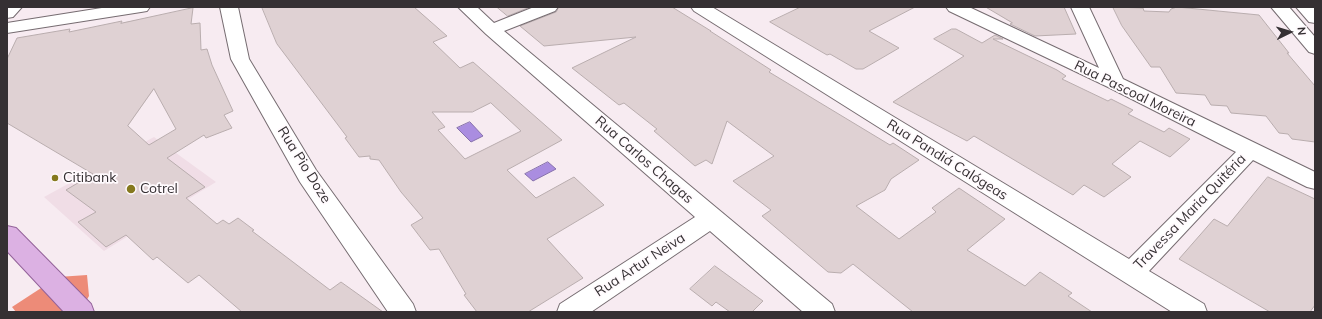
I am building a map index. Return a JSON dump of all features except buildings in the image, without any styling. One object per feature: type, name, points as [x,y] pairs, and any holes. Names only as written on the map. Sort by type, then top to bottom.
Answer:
[{"type":"main road","points":[[7,236],[82,312]]},
{"type":"street","points":[[7,13],[13,7]]},
{"type":"street","points":[[7,28],[141,7]]},
{"type":"street","name":"Rua Pio Doze","points":[[229,7],[240,59],[308,176],[403,312]]},
{"type":"street","name":"Rua Carlos Chagas","points":[[467,7],[822,312]]},
{"type":"street","points":[[492,30],[549,7]]},
{"type":"street","name":"Rua Pandiá Calógeas","points":[[700,7],[1194,312]]},
{"type":"street","name":"Rua Pascoal Moreira","points":[[955,7],[1115,83],[1315,181]]},
{"type":"street","points":[[1080,7],[1115,83]]},
{"type":"street","points":[[1280,7],[1315,48]]},
{"type":"street","points":[[1305,7],[1315,18]]},
{"type":"street","name":"Travessa Maria Quitéria","points":[[1131,273],[1250,150]]},
{"type":"street","name":"Rua Artur Neiva","points":[[570,312],[711,218]]},
{"type":"shaded area","points":[[470,122],[483,136],[471,142],[457,128]]},
{"type":"shaded area","name":"Cotrel","points":[[154,137],[216,182],[104,251],[44,197]]},
{"type":"shaded area","points":[[548,162],[556,169],[533,181],[525,174]]},
{"type":"shaded area","points":[[87,275],[89,296],[80,312],[16,312],[12,307],[58,277]]},
{"type":"place","name":"Citibank","points":[[55,178]]},
{"type":"place","name":"Cotrel","points":[[131,189]]}]
